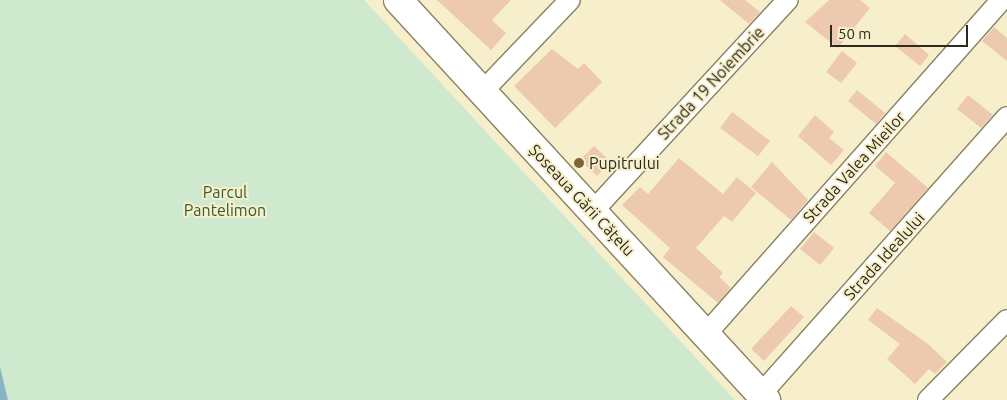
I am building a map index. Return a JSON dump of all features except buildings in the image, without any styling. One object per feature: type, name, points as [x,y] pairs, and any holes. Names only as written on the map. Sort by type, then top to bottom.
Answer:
[{"type":"main road","name":"Șoseaua Gării Cățelu","points":[[398,0],[764,397]]},
{"type":"street","points":[[482,92],[570,0]]},
{"type":"street","name":"Strada 19 Noiembrie","points":[[593,211],[788,0]]},
{"type":"street","name":"Strada Valea Mieilor","points":[[706,334],[1002,0]]},
{"type":"street","name":"Strada Idealului","points":[[764,397],[1007,117]]},
{"type":"street","points":[[928,400],[1007,320]]},
{"type":"green space","name":"Parcul Pantelimon","points":[[0,0],[364,0],[735,400],[8,400],[0,367]]},
{"type":"water","points":[[0,367],[8,400],[0,400]]},
{"type":"place","name":"Pupitrului","points":[[579,163]]}]
